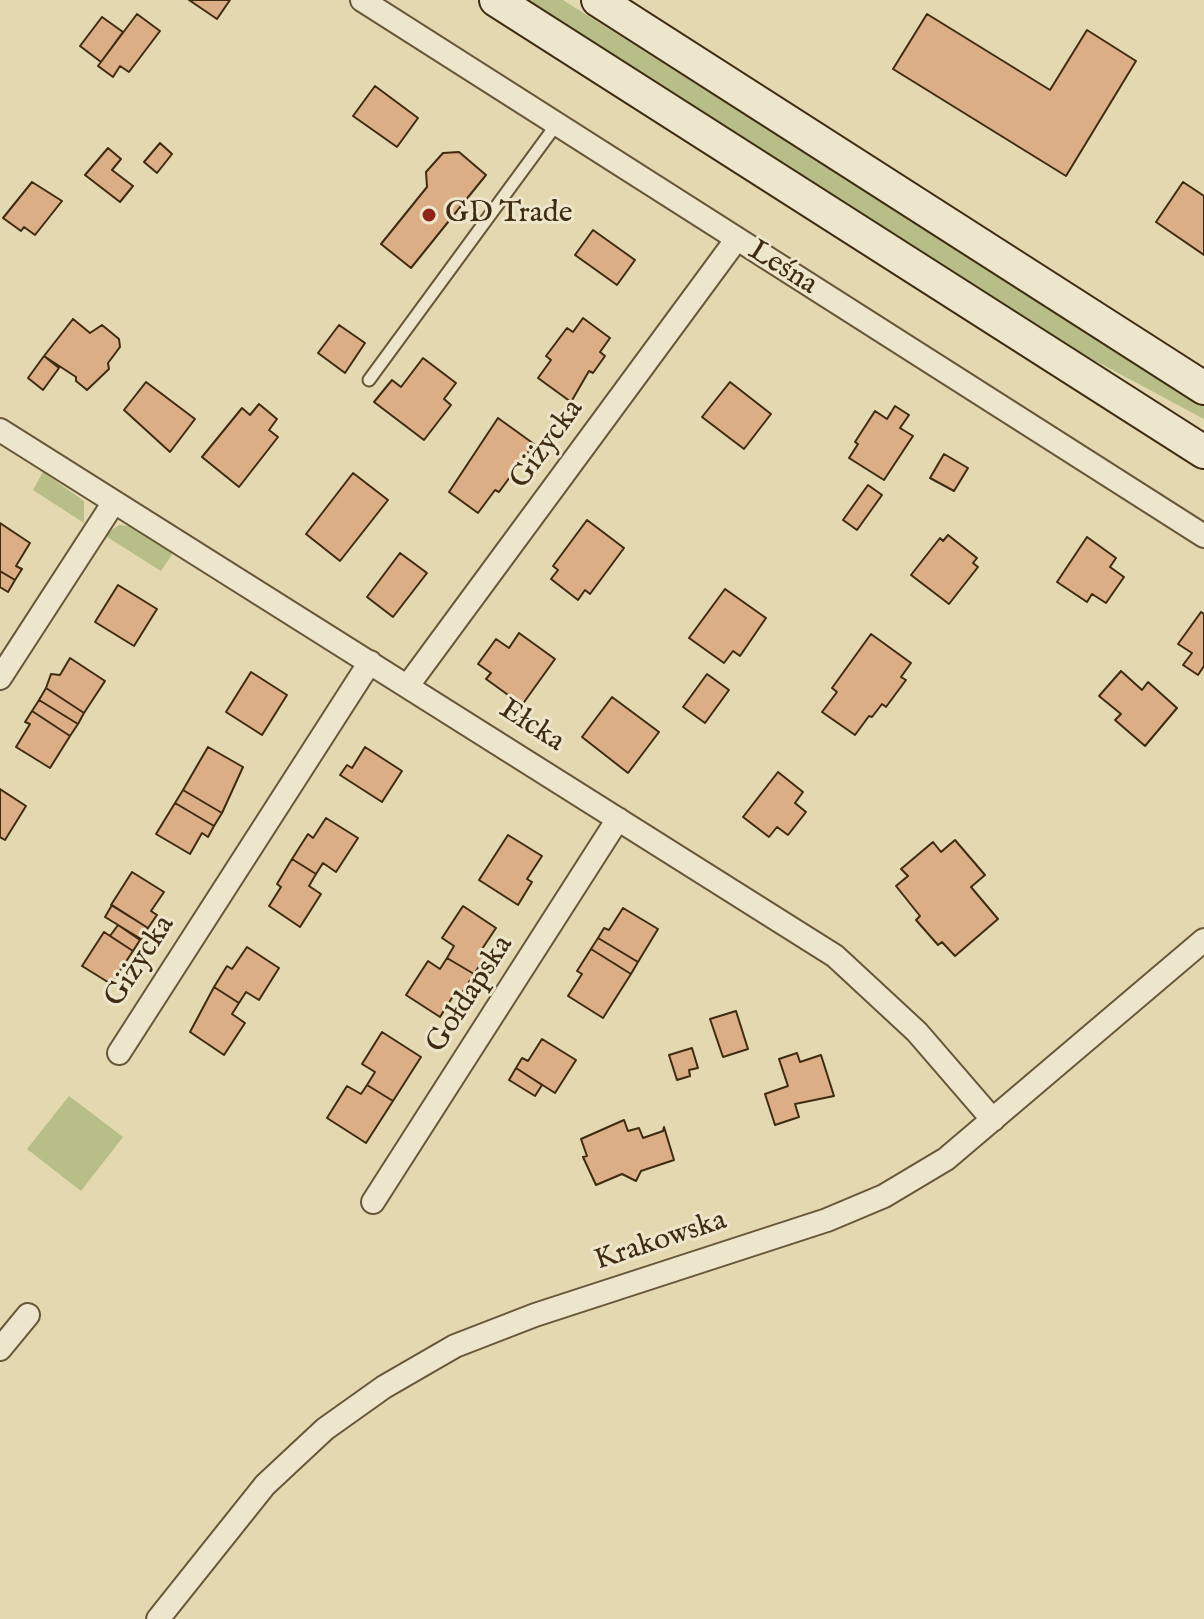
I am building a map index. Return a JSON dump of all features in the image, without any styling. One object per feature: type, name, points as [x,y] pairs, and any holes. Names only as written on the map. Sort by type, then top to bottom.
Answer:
[{"type":"main road","points":[[496,0],[1204,452]]},
{"type":"main road","points":[[598,0],[1204,388]]},
{"type":"street","name":"Leśna","points":[[362,0],[1204,536]]},
{"type":"street","name":"Giżycka","points":[[409,684],[736,240]]},
{"type":"street","name":"Ełcka","points":[[0,430],[409,684],[835,956],[917,1032],[993,1120]]},
{"type":"street","points":[[0,678],[114,502]]},
{"type":"street","name":"Giżycka","points":[[119,1053],[370,662]]},
{"type":"street","name":"Gołdapska","points":[[373,1202],[618,819]]},
{"type":"street","name":"Krakowska","points":[[158,1619],[265,1485],[325,1429],[384,1387],[469,1340],[827,1220],[884,1196],[946,1159],[1204,940]]},
{"type":"street","points":[[0,1349],[28,1315]]},
{"type":"lane","points":[[369,380],[556,125]]},
{"type":"green space","points":[[521,0],[563,0],[1204,406],[1204,419],[1034,328]]},
{"type":"green space","points":[[43,472],[84,501],[84,523],[33,490]]},
{"type":"green space","points":[[119,525],[129,526],[173,553],[161,571],[104,535]]},
{"type":"green space","points":[[69,1096],[123,1137],[81,1191],[27,1149]]},
{"type":"building","points":[[189,0],[230,0],[217,19]]},
{"type":"building","points":[[137,14],[160,31],[129,72],[120,66],[113,77],[98,66]]},
{"type":"building","points":[[927,14],[1050,90],[1087,30],[1136,61],[1066,176],[893,69]]},
{"type":"building","points":[[102,17],[123,32],[101,62],[80,46]]},
{"type":"building","points":[[375,86],[418,118],[397,147],[353,116]]},
{"type":"building","points":[[160,143],[172,154],[157,173],[144,162]]},
{"type":"building","points":[[108,148],[121,159],[112,170],[133,186],[120,202],[85,175]]},
{"type":"building","name":"GD Trade","points":[[459,152],[486,175],[411,268],[381,244],[427,187],[426,172],[443,153]]},
{"type":"building","points":[[32,182],[62,201],[35,235],[24,227],[21,231],[3,218]]},
{"type":"building","points":[[1183,182],[1204,196],[1204,255],[1156,222]]},
{"type":"building","points":[[593,230],[635,260],[617,285],[575,255]]},
{"type":"building","points":[[583,318],[610,338],[600,352],[605,356],[593,373],[589,371],[571,402],[538,378],[551,360],[546,356],[567,328],[573,332]]},
{"type":"building","points":[[73,319],[90,333],[102,325],[119,339],[120,347],[108,363],[109,369],[87,390],[76,381],[76,377],[44,356]]},
{"type":"building","points":[[339,325],[365,343],[345,373],[318,353]]},
{"type":"building","points":[[44,356],[59,368],[43,390],[28,378]]},
{"type":"building","points":[[423,358],[456,383],[444,399],[451,405],[424,440],[374,402],[392,380],[401,387]]},
{"type":"building","points":[[146,382],[195,419],[170,452],[124,410]]},
{"type":"building","points":[[730,382],[771,414],[744,449],[702,417]]},
{"type":"building","points":[[259,404],[277,419],[269,430],[278,437],[239,487],[202,457],[242,408],[250,415]]},
{"type":"building","points":[[895,406],[909,415],[900,428],[913,436],[884,480],[849,458],[858,444],[855,442],[875,411],[887,419]]},
{"type":"building","points":[[498,418],[534,444],[499,492],[495,490],[478,513],[449,492]]},
{"type":"building","points":[[944,454],[968,468],[954,491],[930,478]]},
{"type":"building","points":[[353,473],[388,500],[340,561],[306,534]]},
{"type":"building","points":[[868,485],[882,495],[857,530],[843,520]]},
{"type":"building","points":[[587,520],[624,548],[590,594],[585,590],[578,600],[551,579],[558,570],[553,566]]},
{"type":"building","points":[[0,523],[30,543],[16,566],[22,569],[15,580],[0,571]]},
{"type":"building","points":[[948,535],[977,558],[973,563],[978,567],[949,604],[911,575],[940,538],[943,541]]},
{"type":"building","points":[[1087,537],[1116,558],[1110,567],[1124,577],[1106,603],[1092,594],[1087,602],[1057,582]]},
{"type":"building","points":[[400,553],[427,573],[393,617],[367,597]]},
{"type":"building","points":[[0,571],[15,580],[8,592],[0,587]]},
{"type":"building","points":[[118,585],[157,609],[134,646],[95,622]]},
{"type":"building","points":[[725,589],[766,618],[740,656],[733,651],[724,663],[689,638]]},
{"type":"building","points":[[1201,612],[1204,614],[1204,666],[1198,675],[1183,665],[1192,653],[1178,644]]},
{"type":"building","points":[[519,633],[555,659],[522,705],[486,679],[491,673],[478,664],[496,639],[509,648]]},
{"type":"building","points":[[871,634],[911,663],[901,677],[906,680],[886,707],[882,704],[855,735],[822,712],[837,692],[832,688]]},
{"type":"building","points":[[70,658],[105,681],[84,713],[46,688],[51,674],[60,675]]},
{"type":"building","points":[[1121,671],[1142,690],[1148,682],[1177,708],[1145,746],[1115,720],[1121,714],[1099,696]]},
{"type":"building","points":[[251,672],[287,695],[262,735],[226,712]]},
{"type":"building","points":[[707,674],[729,690],[705,723],[683,707]]},
{"type":"building","points":[[46,688],[84,713],[78,724],[39,700]]},
{"type":"building","points":[[612,697],[659,732],[628,773],[582,737]]},
{"type":"building","points":[[39,700],[78,724],[70,736],[32,711]]},
{"type":"building","points":[[32,711],[70,736],[50,768],[16,747],[30,724],[25,722]]},
{"type":"building","points":[[208,747],[243,767],[222,813],[183,790]]},
{"type":"building","points":[[365,747],[402,771],[382,802],[340,775],[347,765],[352,768]]},
{"type":"building","points":[[778,772],[803,792],[795,803],[806,812],[788,835],[777,827],[769,837],[743,817]]},
{"type":"building","points":[[0,789],[26,806],[5,840],[0,837]]},
{"type":"building","points":[[183,790],[222,813],[214,826],[175,803]]},
{"type":"building","points":[[175,803],[214,826],[208,837],[202,833],[190,854],[156,834]]},
{"type":"building","points":[[326,818],[358,838],[336,872],[323,863],[316,874],[292,859],[308,834],[313,838]]},
{"type":"building","points":[[508,835],[542,856],[527,879],[532,882],[518,905],[479,880]]},
{"type":"building","points":[[955,840],[985,875],[971,887],[998,919],[955,956],[942,942],[938,945],[916,920],[920,916],[896,886],[908,876],[901,869],[933,842],[941,852]]},
{"type":"building","points":[[292,859],[316,874],[309,886],[321,894],[300,927],[269,906],[281,887],[277,884]]},
{"type":"building","points":[[132,872],[164,892],[151,911],[157,915],[148,928],[111,905]]},
{"type":"building","points":[[112,905],[148,928],[141,939],[105,917]]},
{"type":"building","points":[[463,906],[496,928],[482,949],[488,953],[474,974],[447,958],[454,946],[442,938]]},
{"type":"building","points":[[623,908],[658,929],[638,962],[598,938],[604,928],[609,930]]},
{"type":"building","points":[[118,925],[140,940],[133,951],[110,936]]},
{"type":"building","points":[[104,932],[133,951],[111,984],[82,966]]},
{"type":"building","points":[[598,938],[638,962],[631,974],[591,949]]},
{"type":"building","points":[[247,947],[279,968],[259,1000],[246,992],[239,1003],[214,987],[227,966],[232,969]]},
{"type":"building","points":[[591,949],[631,974],[603,1018],[568,996],[582,974],[577,971]]},
{"type":"building","points":[[447,958],[474,974],[460,996],[455,993],[440,1017],[406,995],[428,961],[440,969]]},
{"type":"building","points":[[214,987],[239,1003],[232,1014],[245,1023],[224,1055],[190,1032]]},
{"type":"building","points":[[736,1011],[748,1049],[723,1057],[710,1019]]},
{"type":"building","points":[[382,1032],[421,1057],[393,1101],[367,1085],[375,1072],[362,1064]]},
{"type":"building","points":[[542,1039],[576,1060],[555,1093],[516,1068],[522,1058],[528,1061]]},
{"type":"building","points":[[692,1048],[698,1068],[689,1070],[690,1076],[677,1080],[669,1055]]},
{"type":"building","points":[[797,1053],[800,1062],[821,1055],[834,1096],[795,1104],[799,1117],[775,1125],[765,1094],[788,1086],[779,1059]]},
{"type":"building","points":[[516,1068],[542,1085],[535,1096],[509,1080]]},
{"type":"building","points":[[367,1085],[393,1101],[366,1143],[327,1118],[347,1086],[361,1094]]},
{"type":"building","points":[[624,1120],[628,1131],[639,1128],[643,1138],[663,1131],[664,1127],[674,1160],[641,1171],[636,1181],[622,1174],[596,1185],[583,1157],[587,1156],[581,1139]]},
{"type":"place","name":"GD Trade","points":[[429,215]]}]
